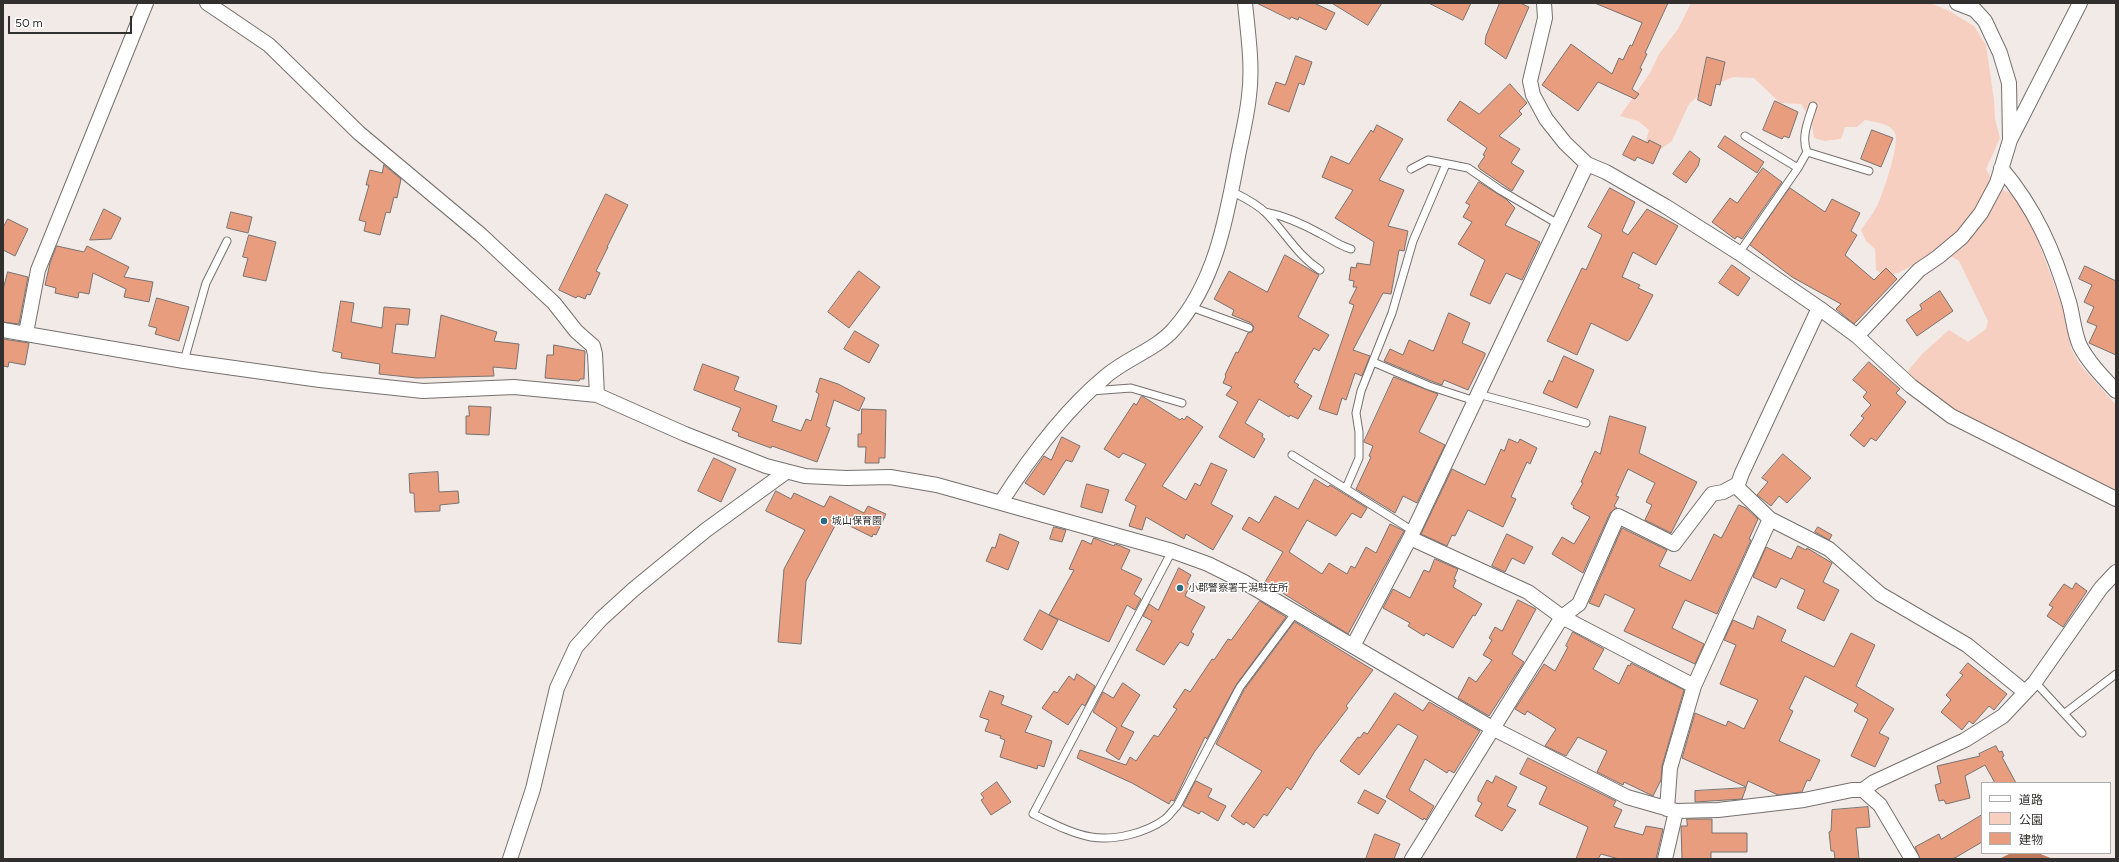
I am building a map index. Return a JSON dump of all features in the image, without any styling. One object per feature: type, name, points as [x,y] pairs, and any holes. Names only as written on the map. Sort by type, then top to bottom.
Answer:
[{"type":"street","points":[[26,333],[38,270],[146,3]]},
{"type":"street","points":[[207,3],[269,45],[359,133],[481,235],[554,303],[576,331],[593,346],[595,354],[596,395]]},
{"type":"street","points":[[1001,502],[1028,461],[1075,406],[1105,377],[1174,330],[1191,307],[1207,273],[1221,236],[1249,96],[1250,53],[1245,3]]},
{"type":"street","points":[[1544,3],[1546,18],[1530,81],[1533,96],[1546,120],[1564,143],[1587,164],[1606,172],[1739,253],[1820,308],[1857,336],[1912,386],[1951,416],[2116,499]]},
{"type":"street","points":[[1957,3],[1975,10],[1992,32],[2009,83],[2010,140]]},
{"type":"street","points":[[1857,336],[1920,270],[1938,257],[1962,236],[1981,213],[1997,183],[2010,140],[2080,3]]},
{"type":"street","points":[[1353,646],[1412,535],[1587,164]]},
{"type":"street","points":[[2001,168],[2020,190],[2040,224],[2069,301],[2079,344],[2088,360],[2116,391]]},
{"type":"street","points":[[1412,859],[1562,617],[1579,604],[1618,516],[1674,544],[1712,494],[1723,492],[1738,484],[1820,308]]},
{"type":"street","points":[[3,330],[184,361],[320,380],[423,391],[514,386],[596,395],[685,434],[766,466],[786,472],[805,476],[846,478],[890,477],[937,485],[1172,551],[1208,564],[1238,579],[1492,728],[1627,797],[1672,810],[1718,810],[1804,800],[1852,790],[1863,790],[1874,782],[1971,736],[2003,716],[2035,682],[2101,588],[2116,572]]},
{"type":"street","points":[[510,859],[533,789],[557,688],[576,647],[601,619],[634,589],[706,530],[786,472]]},
{"type":"street","points":[[1738,484],[1739,489],[1770,519],[1830,549],[1880,594],[1967,645],[2025,692]]},
{"type":"street","points":[[1665,859],[1672,810],[1670,768],[1694,686],[1770,519]]},
{"type":"street","points":[[1412,535],[1528,592],[1562,617],[1694,686]]},
{"type":"street","points":[[1863,790],[1880,805],[1912,859]]},
{"type":"lane","points":[[1739,253],[1798,168],[1807,152],[1804,144],[1806,126],[1813,106]]},
{"type":"lane","points":[[1745,136],[1798,168]]},
{"type":"lane","points":[[1807,152],[1869,171]]},
{"type":"lane","points":[[1411,169],[1428,160],[1446,164],[1459,164],[1468,168],[1500,190],[1558,224]]},
{"type":"lane","points":[[1346,488],[1359,458],[1359,432],[1356,414],[1361,391],[1392,313],[1413,241],[1446,164]]},
{"type":"lane","points":[[1231,191],[1251,201],[1265,212],[1307,261],[1320,270]]},
{"type":"lane","points":[[1265,212],[1284,216],[1323,235],[1338,246],[1351,249]]},
{"type":"lane","points":[[184,361],[206,283],[227,241]]},
{"type":"lane","points":[[1191,307],[1249,328]]},
{"type":"lane","points":[[1373,362],[1429,386],[1586,422]]},
{"type":"lane","points":[[1090,391],[1131,388],[1182,403]]},
{"type":"lane","points":[[1292,455],[1346,488],[1412,535]]},
{"type":"lane","points":[[1172,551],[1033,814],[1062,828],[1092,837],[1115,837],[1148,830],[1166,819],[1180,799],[1240,687],[1296,612]]},
{"type":"lane","points":[[2065,713],[2116,674]]},
{"type":"lane","points":[[2035,682],[2082,733]]},
{"type":"green space","points":[[1691,3],[1931,3],[1951,12],[1974,26],[1986,45],[1994,100],[1995,119],[2000,138],[1986,169],[1997,188],[2011,193],[2032,225],[2061,303],[2069,329],[2071,349],[2081,366],[2116,405],[2116,494],[1956,412],[1914,381],[1908,371],[1922,354],[1949,330],[1968,342],[1986,329],[1988,321],[1959,261],[1947,254],[1915,264],[1898,273],[1884,276],[1876,270],[1875,249],[1866,241],[1861,230],[1878,204],[1893,158],[1896,139],[1895,133],[1890,127],[1865,120],[1857,127],[1845,127],[1841,139],[1824,141],[1814,138],[1811,120],[1801,104],[1780,103],[1754,78],[1733,77],[1705,89],[1689,104],[1672,141],[1657,152],[1644,148],[1649,130],[1638,121],[1620,116],[1650,73],[1659,54],[1678,29]]},
{"type":"shaded area","points":[[2009,854],[2040,854],[2053,859],[1999,859]]},
{"type":"building","points":[[1257,3],[1314,3],[1335,13],[1326,30],[1299,17],[1298,20],[1291,17],[1290,19]]},
{"type":"building","points":[[1332,3],[1382,3],[1368,25]]},
{"type":"building","points":[[1429,3],[1471,3],[1463,20]]},
{"type":"building","points":[[1500,3],[1520,3],[1529,7],[1506,59],[1485,44],[1486,36]]},
{"type":"building","points":[[1595,3],[1668,3],[1645,53],[1647,54],[1640,68],[1642,69],[1632,89],[1639,94],[1635,99],[1598,82],[1578,111],[1542,85],[1571,44],[1612,74],[1619,58],[1623,60],[1630,45],[1632,46],[1642,23]]},
{"type":"building","points":[[1296,56],[1312,62],[1304,85],[1299,83],[1289,112],[1268,104],[1276,82],[1285,85]]},
{"type":"building","points":[[1707,57],[1725,62],[1720,85],[1716,84],[1711,106],[1698,100]]},
{"type":"building","points":[[1510,84],[1527,103],[1519,111],[1522,114],[1499,136],[1520,149],[1511,163],[1524,171],[1512,191],[1480,169],[1478,166],[1485,156],[1483,155],[1487,148],[1447,120],[1460,101],[1479,114]]},
{"type":"building","points":[[1775,101],[1798,112],[1789,138],[1784,136],[1782,139],[1763,130]]},
{"type":"building","points":[[1377,125],[1403,139],[1379,180],[1404,190],[1388,226],[1408,231],[1404,251],[1399,250],[1391,294],[1383,293],[1353,350],[1370,356],[1362,376],[1355,373],[1346,400],[1342,398],[1337,415],[1319,409],[1354,305],[1349,303],[1357,287],[1353,287],[1354,281],[1349,280],[1351,267],[1356,268],[1357,263],[1370,265],[1374,242],[1335,218],[1353,190],[1322,177],[1331,156],[1349,164],[1371,130],[1373,132]]},
{"type":"building","points":[[1872,130],[1893,138],[1881,167],[1861,159]]},
{"type":"building","points":[[1633,136],[1648,143],[1649,140],[1661,146],[1653,164],[1637,157],[1635,161],[1623,155]]},
{"type":"building","points":[[1725,136],[1764,162],[1757,173],[1718,147]]},
{"type":"building","points":[[1690,151],[1700,159],[1698,166],[1686,183],[1673,174]]},
{"type":"building","points":[[384,165],[401,179],[397,198],[394,197],[390,213],[386,212],[380,235],[364,231],[366,222],[359,220],[369,185],[366,185],[370,170],[382,173]]},
{"type":"building","points":[[1763,168],[1782,182],[1742,239],[1737,236],[1735,239],[1712,222],[1730,198],[1737,203]]},
{"type":"building","points":[[1479,182],[1506,199],[1515,208],[1505,225],[1540,242],[1522,280],[1506,273],[1490,304],[1470,295],[1485,260],[1458,244],[1472,222],[1463,217],[1470,205],[1466,203]]},
{"type":"building","points":[[1610,188],[1635,202],[1622,231],[1628,235],[1647,209],[1678,226],[1656,265],[1633,252],[1622,277],[1640,285],[1638,288],[1653,295],[1630,339],[1627,341],[1591,323],[1577,355],[1547,341],[1582,268],[1586,270],[1602,235],[1588,227]]},
{"type":"building","points":[[1790,188],[1825,212],[1832,199],[1860,213],[1851,231],[1857,235],[1845,255],[1874,280],[1886,268],[1897,279],[1854,324],[1836,309],[1841,304],[1792,277],[1750,245]]},
{"type":"building","points":[[606,194],[628,205],[596,271],[600,273],[590,295],[587,294],[585,299],[578,296],[576,298],[559,290]]},
{"type":"building","points":[[104,209],[121,218],[111,239],[90,240]]},
{"type":"building","points":[[231,212],[252,217],[248,233],[227,228]]},
{"type":"building","points":[[8,219],[28,229],[15,256],[3,250],[3,228]]},
{"type":"building","points":[[249,235],[276,242],[266,281],[243,276],[248,258],[243,257]]},
{"type":"building","points":[[57,246],[84,252],[87,246],[129,267],[124,277],[153,282],[149,302],[124,297],[126,289],[93,273],[89,294],[79,292],[78,298],[55,293],[56,288],[45,285],[50,263]]},
{"type":"building","points":[[1285,255],[1319,275],[1298,317],[1329,335],[1319,351],[1314,348],[1294,382],[1299,385],[1297,387],[1312,396],[1298,419],[1290,415],[1289,417],[1259,399],[1245,423],[1263,434],[1262,437],[1265,439],[1254,458],[1219,437],[1238,402],[1226,395],[1232,387],[1223,383],[1226,376],[1225,375],[1236,352],[1238,353],[1248,333],[1252,332],[1254,327],[1251,323],[1232,315],[1234,310],[1214,299],[1229,271],[1267,292]]},
{"type":"building","points":[[1732,265],[1750,278],[1738,296],[1719,283]]},
{"type":"building","points":[[2085,266],[2116,281],[2116,355],[2089,343],[2097,326],[2087,322],[2094,307],[2084,302],[2092,285],[2079,279]]},
{"type":"building","points":[[859,271],[880,287],[849,328],[828,312]]},
{"type":"building","points":[[8,272],[28,277],[19,324],[3,322],[3,290]]},
{"type":"building","points":[[1940,291],[1953,311],[1917,336],[1906,320],[1922,309],[1920,305]]},
{"type":"building","points":[[157,298],[189,307],[179,341],[155,334],[157,328],[149,326]]},
{"type":"building","points":[[341,301],[354,303],[351,322],[382,328],[384,307],[410,309],[408,325],[396,324],[392,353],[435,358],[441,315],[497,332],[494,341],[519,344],[516,369],[493,367],[494,376],[417,378],[379,374],[380,364],[341,358],[342,353],[333,351]]},
{"type":"building","points":[[1449,313],[1470,323],[1462,343],[1485,353],[1468,390],[1444,380],[1442,385],[1384,361],[1390,349],[1403,355],[1409,340],[1433,351]]},
{"type":"building","points":[[855,331],[879,345],[869,363],[844,349]]},
{"type":"building","points":[[3,339],[29,343],[25,365],[9,362],[8,367],[3,366]]},
{"type":"building","points":[[554,345],[585,351],[584,379],[580,379],[579,381],[545,378],[547,355],[553,355]]},
{"type":"building","points":[[1564,356],[1594,370],[1577,408],[1543,393],[1549,380],[1552,382]]},
{"type":"building","points":[[1869,362],[1900,389],[1896,393],[1906,402],[1876,441],[1871,438],[1864,447],[1850,435],[1864,418],[1861,416],[1871,405],[1863,397],[1867,392],[1853,380]]},
{"type":"building","points":[[703,364],[739,377],[734,390],[777,406],[772,421],[801,431],[806,419],[811,421],[819,394],[816,392],[820,378],[838,384],[865,398],[859,411],[834,400],[826,426],[830,428],[817,462],[738,436],[739,433],[732,430],[741,408],[694,390]]},
{"type":"building","points":[[1394,377],[1438,394],[1419,432],[1445,445],[1417,503],[1403,496],[1395,513],[1356,489],[1371,457],[1369,456],[1373,446],[1364,442]]},
{"type":"building","points":[[1142,396],[1180,420],[1182,418],[1184,420],[1187,416],[1203,427],[1162,486],[1186,500],[1195,483],[1200,486],[1211,463],[1227,470],[1211,504],[1233,516],[1213,550],[1186,534],[1184,539],[1146,517],[1142,530],[1129,526],[1136,506],[1125,500],[1146,464],[1123,453],[1119,458],[1104,449],[1134,403],[1136,405]]},
{"type":"building","points":[[469,406],[491,407],[489,435],[466,434],[466,416],[469,416]]},
{"type":"building","points":[[862,409],[886,410],[885,458],[879,458],[879,463],[865,463],[866,447],[858,447],[858,434],[861,434]]},
{"type":"building","points":[[1610,416],[1646,427],[1639,453],[1697,482],[1671,533],[1645,520],[1652,505],[1646,502],[1655,483],[1628,469],[1616,496],[1619,497],[1614,506],[1617,508],[1610,513],[1583,573],[1552,554],[1562,537],[1574,544],[1590,517],[1573,508],[1574,506],[1571,504],[1583,483],[1581,482],[1595,451],[1600,454]]},
{"type":"building","points":[[1062,437],[1080,446],[1072,462],[1066,460],[1044,495],[1025,483],[1044,456],[1051,460]]},
{"type":"building","points":[[1509,439],[1518,443],[1520,439],[1537,448],[1530,464],[1527,462],[1511,497],[1516,499],[1503,527],[1468,510],[1455,536],[1452,535],[1447,546],[1421,534],[1452,469],[1485,485],[1501,449],[1504,451]]},
{"type":"building","points":[[1783,454],[1811,478],[1787,503],[1779,496],[1771,506],[1757,495],[1768,482],[1762,478]]},
{"type":"building","points":[[714,458],[736,469],[721,502],[698,491]]},
{"type":"building","points":[[438,472],[439,492],[458,491],[459,503],[440,505],[440,511],[415,512],[414,493],[410,493],[409,474]]},
{"type":"building","points":[[1315,479],[1328,487],[1330,485],[1367,508],[1361,518],[1352,513],[1336,536],[1307,520],[1289,552],[1322,574],[1329,563],[1347,574],[1351,566],[1355,568],[1366,547],[1376,553],[1390,524],[1404,531],[1348,634],[1265,582],[1283,552],[1242,529],[1249,517],[1259,523],[1275,496],[1298,509]]},
{"type":"building","points":[[1087,484],[1109,490],[1102,513],[1081,507]]},
{"type":"building","points":[[776,491],[791,499],[794,493],[824,507],[830,496],[864,513],[868,506],[886,514],[876,535],[873,534],[872,537],[838,520],[806,581],[801,644],[778,642],[784,569],[805,530],[766,511]]},
{"type":"building","points":[[1739,505],[1746,508],[1758,519],[1749,539],[1751,540],[1717,614],[1685,600],[1672,628],[1704,644],[1695,664],[1624,631],[1635,609],[1605,594],[1599,607],[1589,603],[1622,528],[1667,550],[1659,566],[1691,581],[1714,534],[1721,538]]},
{"type":"building","points":[[1054,527],[1066,530],[1062,542],[1050,539]]},
{"type":"building","points":[[1818,527],[1832,535],[1829,540],[1815,532]]},
{"type":"building","points":[[1000,534],[1019,542],[1008,570],[986,561],[992,547],[995,548]]},
{"type":"building","points":[[1507,534],[1533,547],[1524,564],[1512,558],[1505,572],[1492,566]]},
{"type":"building","points":[[1094,538],[1114,546],[1115,544],[1130,550],[1121,569],[1142,579],[1134,594],[1141,599],[1135,610],[1127,605],[1109,642],[1049,615],[1074,570],[1069,569],[1082,540],[1091,544]]},
{"type":"building","points":[[1798,546],[1806,550],[1807,548],[1832,563],[1823,582],[1839,590],[1824,621],[1797,608],[1805,590],[1781,578],[1776,588],[1753,577],[1766,547],[1791,559]]},
{"type":"building","points":[[1435,559],[1458,569],[1453,587],[1482,604],[1475,616],[1473,615],[1453,648],[1426,633],[1424,636],[1408,626],[1410,623],[1383,608],[1393,589],[1410,598],[1424,570],[1429,572]]},
{"type":"building","points":[[1179,568],[1191,575],[1187,583],[1190,585],[1185,596],[1205,607],[1191,632],[1194,634],[1188,646],[1180,642],[1164,665],[1136,650],[1152,621],[1143,616],[1149,604],[1158,610]]},
{"type":"building","points":[[2076,583],[2087,591],[2063,627],[2047,616],[2053,607],[2049,605],[2064,584],[2072,589]]},
{"type":"building","points":[[1518,600],[1536,609],[1512,654],[1524,662],[1489,716],[1458,698],[1469,677],[1476,682],[1492,660],[1483,655],[1492,640],[1489,638],[1495,627],[1502,631]]},
{"type":"building","points":[[1260,601],[1286,617],[1236,685],[1207,739],[1205,737],[1174,801],[1171,800],[1169,804],[1132,783],[1077,758],[1080,750],[1126,765],[1130,757],[1136,761],[1154,735],[1158,737],[1177,709],[1173,707],[1185,689],[1190,692],[1212,659],[1214,660],[1228,639],[1231,640]]},
{"type":"building","points":[[1040,610],[1058,620],[1042,650],[1024,640]]},
{"type":"building","points":[[1758,616],[1786,630],[1781,641],[1834,667],[1851,633],[1875,645],[1856,686],[1894,709],[1879,733],[1889,738],[1875,767],[1851,756],[1868,719],[1854,711],[1858,704],[1805,676],[1789,709],[1793,711],[1779,741],[1820,760],[1810,781],[1807,780],[1802,792],[1778,795],[1748,781],[1746,787],[1682,758],[1695,713],[1726,726],[1728,721],[1744,729],[1758,700],[1720,684],[1736,645],[1724,640],[1733,620],[1753,629]]},
{"type":"building","points":[[1295,622],[1373,670],[1346,706],[1348,708],[1315,751],[1291,790],[1287,787],[1267,816],[1264,814],[1254,828],[1246,822],[1244,825],[1231,816],[1262,771],[1216,744],[1244,690]]},
{"type":"building","points":[[1573,632],[1604,649],[1593,669],[1619,684],[1628,665],[1630,666],[1631,663],[1684,690],[1662,766],[1661,780],[1653,796],[1624,782],[1623,785],[1597,772],[1607,751],[1578,737],[1566,756],[1545,746],[1556,729],[1527,711],[1525,715],[1515,709],[1544,664],[1555,671],[1568,647],[1566,646]]},
{"type":"building","points":[[1968,663],[2007,694],[1994,710],[1989,706],[1973,724],[1969,721],[1962,730],[1941,712],[1951,700],[1946,695],[1963,675],[1960,673]]},
{"type":"building","points":[[1077,674],[1095,686],[1085,706],[1082,704],[1068,725],[1042,708],[1054,691],[1057,693],[1069,676],[1074,680]]},
{"type":"building","points":[[1123,683],[1140,695],[1121,726],[1134,732],[1119,760],[1106,751],[1117,728],[1093,712],[1103,692],[1113,698]]},
{"type":"building","points":[[990,691],[1004,696],[1001,704],[1032,716],[1025,732],[1052,741],[1044,767],[1038,765],[1037,769],[1000,757],[1005,740],[1000,738],[1001,736],[985,731],[989,720],[980,717]]},
{"type":"building","points":[[1395,693],[1423,711],[1429,702],[1480,731],[1454,773],[1449,770],[1447,773],[1425,759],[1409,790],[1434,806],[1426,820],[1424,818],[1423,820],[1386,797],[1418,736],[1398,724],[1359,775],[1340,761],[1358,737],[1360,738],[1364,732],[1367,734]]},
{"type":"building","points":[[1996,746],[1999,752],[2002,751],[2004,756],[2002,757],[2015,782],[1994,782],[1985,765],[1965,776],[1970,798],[1946,804],[1944,800],[1939,801],[1935,785],[1941,783],[1937,766],[1980,756],[1979,754]]},
{"type":"building","points":[[1528,758],[1616,801],[1613,806],[1622,810],[1614,827],[1643,835],[1646,826],[1663,829],[1656,859],[1619,859],[1601,854],[1598,859],[1576,859],[1588,827],[1539,804],[1547,787],[1520,774]]},
{"type":"building","points":[[1496,776],[1517,787],[1507,806],[1516,810],[1502,831],[1475,816],[1482,803],[1478,801],[1478,797],[1487,780],[1492,783]]},
{"type":"building","points":[[1196,781],[1212,789],[1208,797],[1226,806],[1218,821],[1201,811],[1199,814],[1183,806]]},
{"type":"building","points":[[997,782],[1011,802],[991,815],[981,800],[984,798],[981,794]]},
{"type":"building","points":[[1746,788],[1742,799],[1695,802],[1695,791]]},
{"type":"building","points":[[1365,790],[1386,801],[1378,814],[1358,803]]},
{"type":"building","points":[[1868,807],[1870,827],[1856,828],[1859,859],[1835,859],[1834,851],[1831,851],[1829,832],[1831,831],[1832,810]]},
{"type":"building","points":[[1981,816],[1981,843],[1953,859],[1920,859],[1915,847],[1939,834],[1941,839]]},
{"type":"building","points":[[1687,819],[1712,819],[1712,833],[1747,833],[1747,852],[1711,852],[1711,859],[1682,859],[1681,826],[1687,826]]},
{"type":"building","points":[[1375,834],[1400,844],[1394,859],[1366,859]]},
{"type":"place","name":"城山保育園","points":[[824,521]]},
{"type":"place","name":"小郡警察署干潟駐在所","points":[[1180,588]]}]
